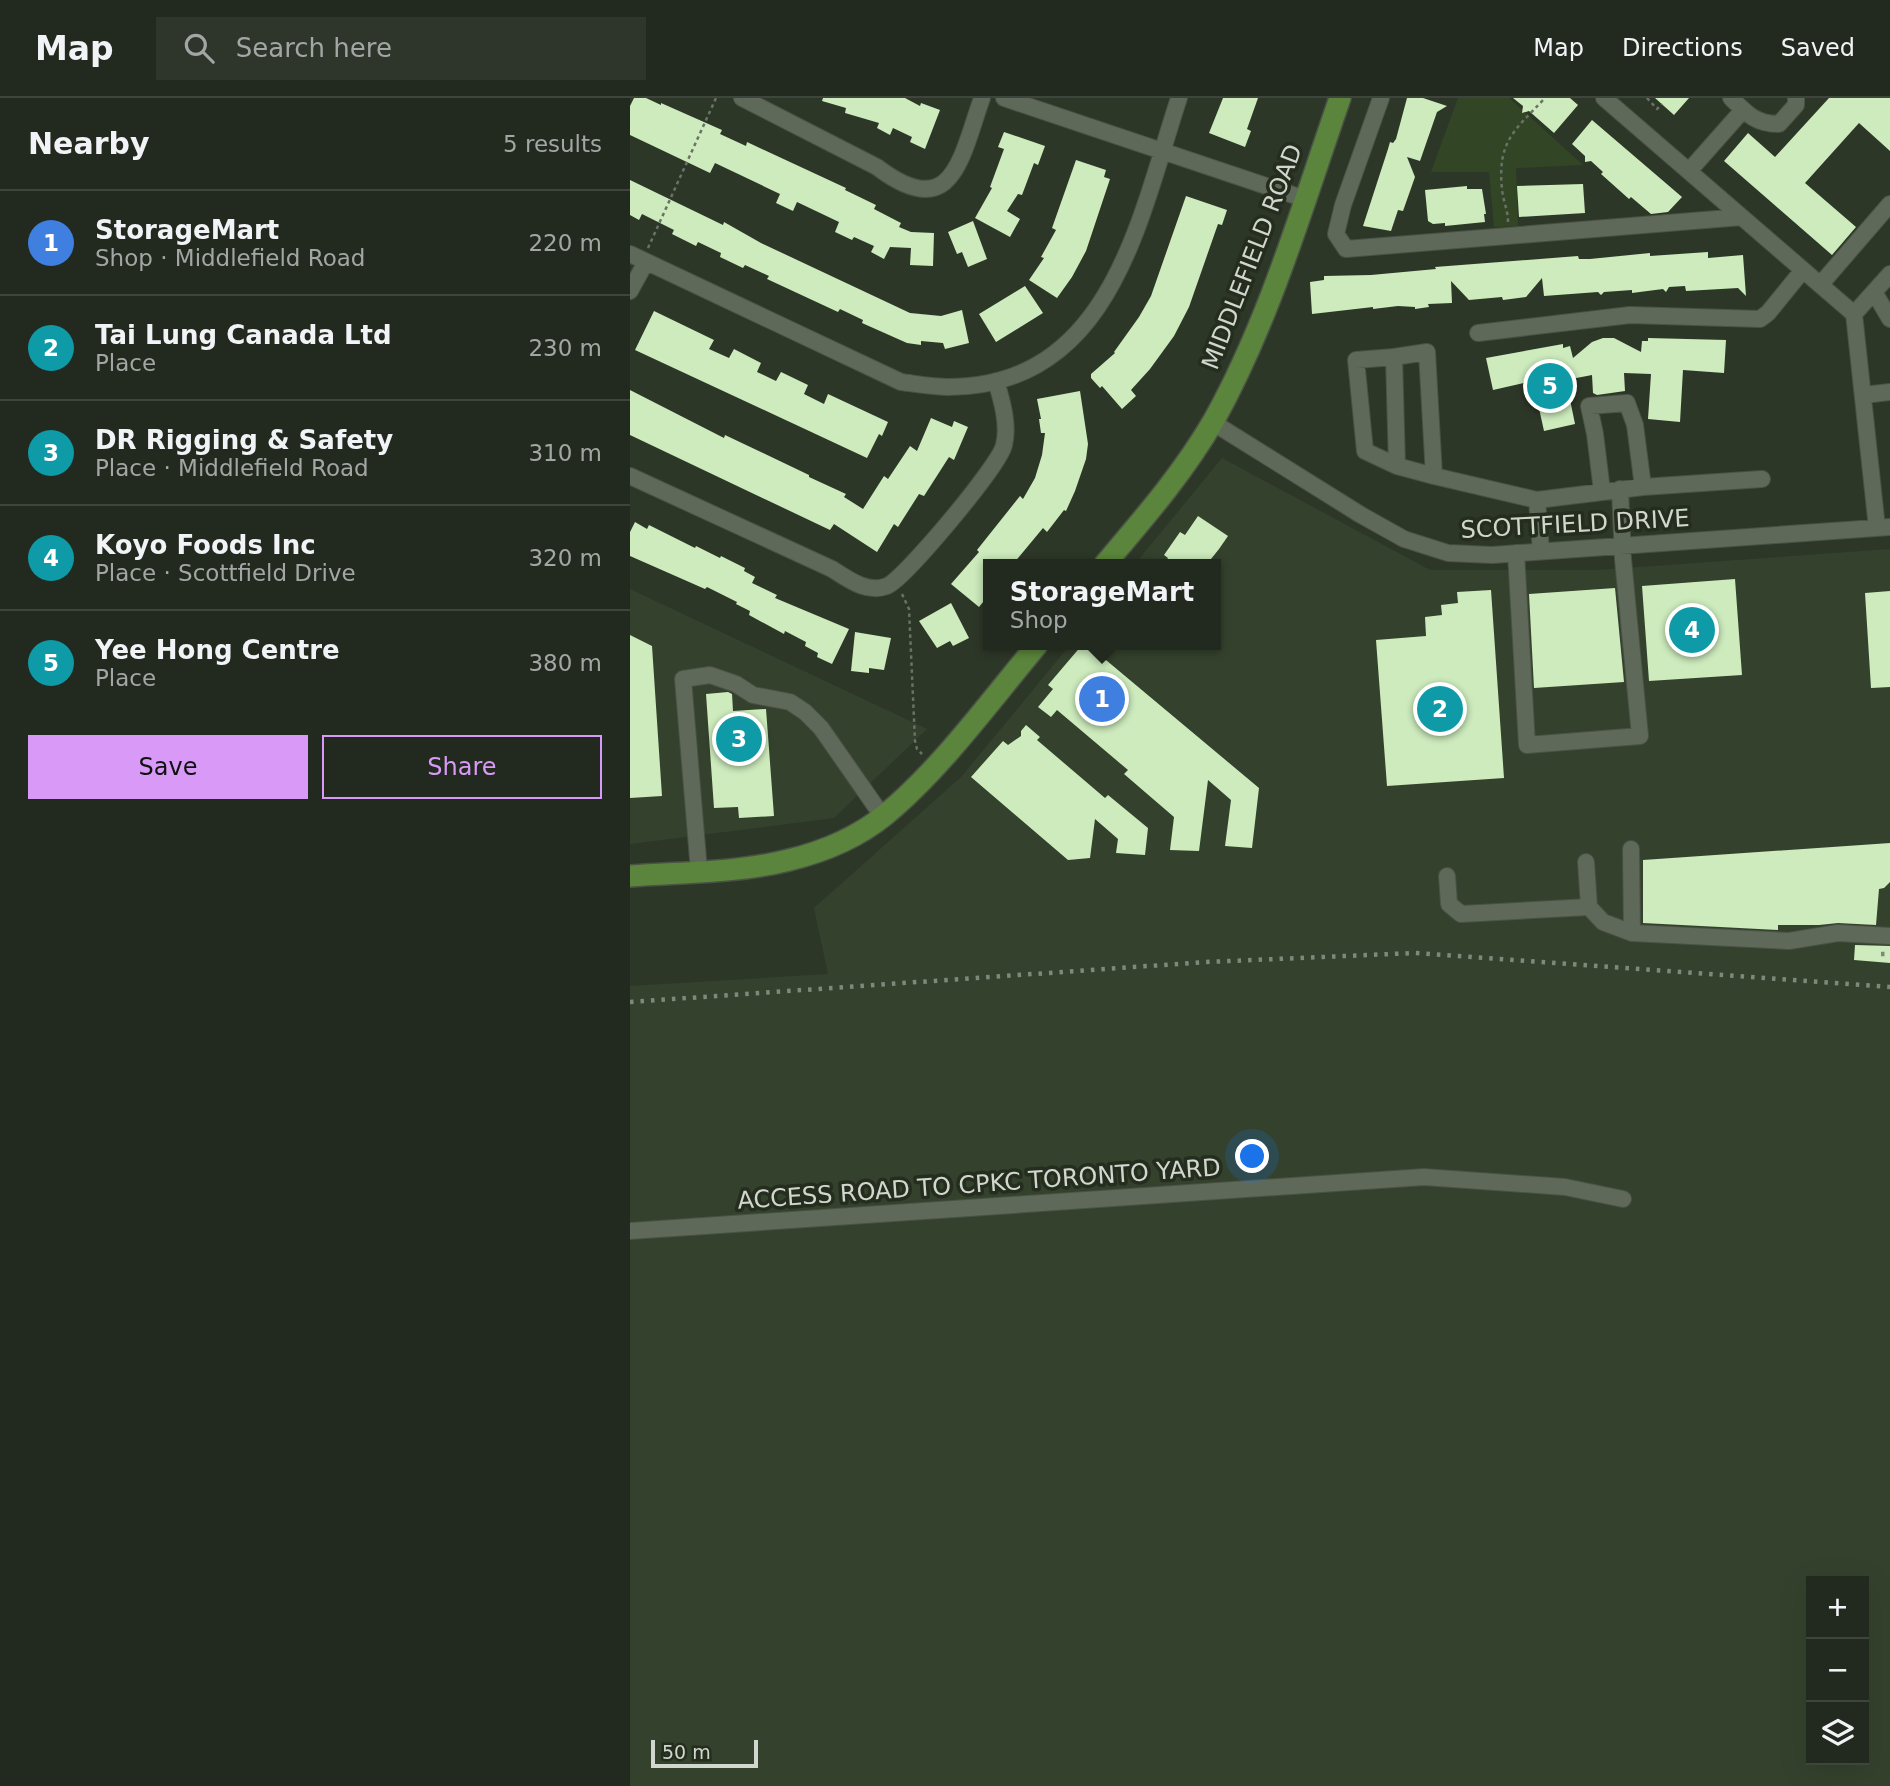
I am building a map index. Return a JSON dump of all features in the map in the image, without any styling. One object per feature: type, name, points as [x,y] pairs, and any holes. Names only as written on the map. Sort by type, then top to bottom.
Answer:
[{"type":"main road","name":"MIDDLEFIELD ROAD","points":[[1109,559],[1159,500],[1212,422],[1245,357],[1272,294],[1340,98]]},
{"type":"main road","points":[[630,876],[753,867],[808,855],[850,837],[883,817],[922,781],[1033,650]]},
{"type":"street","points":[[742,98],[877,167],[891,178],[925,190],[934,190],[957,169],[982,98]]},
{"type":"street","points":[[1004,98],[1305,199]]},
{"type":"street","points":[[630,254],[901,382],[949,387],[996,381],[1031,368],[1061,348],[1093,317],[1108,295],[1127,256],[1179,98]]},
{"type":"street","points":[[1381,98],[1343,205],[1336,234],[1346,249],[1742,217]]},
{"type":"street","points":[[1604,98],[1854,314],[1884,528]]},
{"type":"street","points":[[1689,172],[1737,104],[1763,124],[1779,124],[1796,104],[1796,98]]},
{"type":"street","points":[[1821,285],[1890,204]]},
{"type":"street","points":[[630,291],[646,262]]},
{"type":"street","points":[[1478,333],[1630,315],[1760,319],[1804,270]]},
{"type":"street","points":[[1854,314],[1890,274]]},
{"type":"street","points":[[1874,292],[1890,319]]},
{"type":"street","points":[[1434,476],[1427,352],[1356,360],[1365,451],[1397,466],[1434,476],[1537,500],[1620,489],[1762,479]]},
{"type":"street","points":[[1394,357],[1397,466]]},
{"type":"street","points":[[630,476],[832,569],[864,587],[886,586],[905,571],[990,470],[1002,451],[1005,419],[996,381]]},
{"type":"street","points":[[1864,395],[1890,392]]},
{"type":"street","points":[[1602,491],[1589,405],[1627,403],[1635,425],[1643,487]]},
{"type":"street","name":"SCOTTFIELD DRIVE","points":[[1212,422],[1404,539],[1448,553],[1492,555],[1884,528]]},
{"type":"street","points":[[1516,553],[1527,745],[1640,736],[1620,489]]},
{"type":"street","points":[[1537,500],[1541,551]]},
{"type":"street","points":[[699,871],[683,678],[710,675],[736,684],[752,695],[790,702],[805,712],[821,728],[883,817]]},
{"type":"street","points":[[1631,849],[1632,933]]},
{"type":"street","points":[[1586,862],[1588,907],[1603,922],[1632,933],[1789,940],[1838,933],[1890,936]]},
{"type":"street","points":[[1447,876],[1449,904],[1461,914],[1588,907]]},
{"type":"street","name":"ACCESS ROAD TO CPKC TORONTO YARD","points":[[630,1231],[1424,1177],[1565,1187],[1623,1199]]},
{"type":"path","points":[[646,262],[650,240],[716,98]]},
{"type":"path","points":[[1508,236],[1508,212],[1500,177],[1505,144],[1511,132],[1545,98]]},
{"type":"path","points":[[1647,98],[1657,109],[1661,104]]},
{"type":"path","points":[[906,602],[909,610],[917,749]]},
{"type":"shaded area","points":[[1458,98],[1509,98],[1583,165],[1516,168],[1518,226],[1494,227],[1489,172],[1431,172]]},
{"type":"shaded area","points":[[1222,458],[1430,570],[1597,570],[1890,549],[1890,1786],[630,1786],[630,986],[828,974],[814,908],[961,777],[1066,650],[1221,650],[1221,559],[1139,559]]},
{"type":"shaded area","points":[[630,589],[927,729],[834,818],[630,844]]},
{"type":"building","points":[[634,98],[646,98],[661,103],[722,130],[720,134],[746,146],[747,142],[846,188],[845,190],[876,205],[874,209],[901,223],[899,227],[911,232],[934,233],[933,266],[910,265],[911,248],[890,247],[884,259],[871,252],[874,246],[835,232],[839,222],[797,202],[793,211],[776,203],[780,194],[715,163],[710,173],[630,135],[630,106]]},
{"type":"building","points":[[823,98],[905,98],[920,106],[921,103],[940,110],[925,149],[910,142],[912,137],[893,128],[890,135],[877,128],[879,123],[845,113],[846,108],[822,101]]},
{"type":"building","points":[[1223,98],[1258,98],[1247,129],[1251,131],[1245,147],[1209,133]]},
{"type":"building","points":[[1407,98],[1423,98],[1447,106],[1437,112],[1420,161],[1407,157],[1415,177],[1403,211],[1398,210],[1391,231],[1363,226],[1390,142],[1393,143],[1396,139]]},
{"type":"building","points":[[1513,98],[1570,98],[1578,105],[1554,133],[1529,111],[1522,113],[1523,106]]},
{"type":"building","points":[[1655,98],[1689,98],[1674,115]]},
{"type":"building","points":[[1829,98],[1890,98],[1890,151],[1859,123],[1805,183],[1856,227],[1832,255],[1724,161],[1748,133],[1775,157]]},
{"type":"building","points":[[1592,120],[1682,197],[1668,212],[1651,214],[1631,197],[1629,199],[1601,174],[1603,172],[1591,161],[1585,162],[1585,156],[1572,144]]},
{"type":"building","points":[[1004,132],[1045,146],[1038,165],[1034,163],[1022,195],[1018,194],[1007,211],[1020,219],[1010,237],[975,218],[992,188],[990,187],[1004,149],[998,147]]},
{"type":"building","points":[[1076,160],[1106,170],[1104,177],[1110,179],[1086,251],[1057,298],[1029,280],[1044,258],[1041,257],[1056,230],[1052,228]]},
{"type":"building","points":[[630,180],[723,225],[724,222],[761,243],[910,313],[941,316],[962,310],[969,343],[945,349],[943,343],[907,343],[862,323],[863,320],[840,309],[838,312],[767,279],[769,276],[720,257],[721,253],[698,242],[696,246],[672,234],[674,230],[642,214],[639,220],[630,215]]},
{"type":"building","points":[[1583,184],[1585,213],[1519,217],[1517,186]]},
{"type":"building","points":[[1467,186],[1467,189],[1482,189],[1485,222],[1445,226],[1445,223],[1433,224],[1428,221],[1425,190]]},
{"type":"building","points":[[1186,196],[1227,210],[1222,225],[1218,224],[1189,307],[1174,336],[1131,390],[1136,396],[1122,409],[1102,386],[1100,388],[1091,378],[1091,374],[1115,353],[1151,296]]},
{"type":"building","points":[[973,221],[987,259],[968,267],[962,252],[957,254],[948,232]]},
{"type":"building","points":[[1708,252],[1708,258],[1743,255],[1746,296],[1738,288],[1686,291],[1685,286],[1669,287],[1666,292],[1663,289],[1632,293],[1632,290],[1604,292],[1601,295],[1598,292],[1544,296],[1542,278],[1526,297],[1469,300],[1451,281],[1452,303],[1428,304],[1429,307],[1415,309],[1398,306],[1373,307],[1312,314],[1310,282],[1324,280],[1324,276],[1371,275],[1436,269],[1435,267],[1578,256],[1579,259],[1590,259],[1650,253],[1650,256]]},
{"type":"building","points":[[1025,286],[1043,313],[996,342],[979,314]]},
{"type":"building","points":[[654,311],[714,340],[709,349],[729,358],[734,349],[761,363],[757,372],[776,381],[781,372],[808,385],[804,394],[824,404],[828,394],[888,422],[882,436],[879,434],[867,458],[635,350]]},
{"type":"building","points":[[1614,338],[1641,352],[1642,341],[1648,341],[1648,338],[1726,340],[1724,373],[1683,370],[1680,422],[1648,419],[1651,374],[1624,373],[1625,391],[1597,395],[1593,393],[1592,375],[1566,380],[1575,424],[1544,431],[1533,381],[1493,390],[1486,358],[1563,344],[1563,348],[1570,346],[1573,358],[1592,342]]},
{"type":"building","points":[[630,390],[724,438],[725,435],[809,475],[846,494],[844,497],[863,509],[884,476],[888,479],[910,446],[917,451],[931,418],[952,427],[954,421],[968,427],[954,460],[949,457],[924,496],[919,494],[898,527],[894,524],[877,552],[834,524],[830,530],[630,435]]},
{"type":"building","points":[[1080,391],[1088,444],[1086,459],[1066,511],[1064,510],[1047,532],[1043,528],[1017,559],[983,559],[983,602],[979,607],[951,584],[979,552],[977,550],[1020,496],[1023,499],[1035,478],[1045,433],[1041,433],[1037,399]]},
{"type":"building","points":[[1198,516],[1228,536],[1211,559],[1167,559],[1164,555],[1180,532],[1185,535]]},
{"type":"building","points":[[635,522],[647,529],[649,525],[695,548],[696,546],[720,558],[721,556],[745,568],[744,571],[755,577],[752,583],[777,595],[775,598],[849,629],[832,664],[817,657],[818,653],[805,646],[806,642],[785,631],[784,634],[749,615],[750,611],[736,604],[737,602],[630,556],[630,532]]},
{"type":"building","points":[[1735,579],[1742,675],[1649,681],[1642,586]]},
{"type":"building","points":[[1615,588],[1624,682],[1534,688],[1529,594]]},
{"type":"building","points":[[1491,590],[1504,778],[1387,786],[1376,640],[1426,636],[1425,617],[1442,615],[1441,605],[1458,603],[1457,592]]},
{"type":"building","points":[[1890,591],[1890,687],[1871,688],[1865,593]]},
{"type":"building","points":[[951,603],[969,638],[953,646],[950,641],[937,648],[919,621]]},
{"type":"building","points":[[855,632],[891,638],[884,670],[869,668],[869,673],[851,671]]},
{"type":"building","points":[[630,635],[652,646],[662,796],[630,798]]},
{"type":"building","points":[[1078,650],[1094,650],[1259,788],[1252,848],[1225,846],[1231,800],[1208,780],[1199,851],[1170,850],[1174,817],[1124,774],[1128,770],[1057,710],[1051,717],[1038,707],[1053,689],[1048,685]]},
{"type":"building","points":[[706,694],[732,694],[733,711],[766,709],[774,816],[739,818],[738,807],[714,808]]},
{"type":"building","points":[[1026,725],[1040,737],[1037,740],[1105,798],[1108,795],[1148,828],[1145,855],[1116,853],[1118,839],[1095,819],[1090,858],[1068,860],[971,777],[1003,741],[1008,745],[1021,736]]},
{"type":"building","points":[[1890,843],[1890,882],[1879,889],[1876,925],[1778,925],[1778,930],[1643,923],[1643,860]]},
{"type":"building","points":[[1855,945],[1890,946],[1890,963],[1854,960]]},
{"type":"railway","points":[[630,1002],[1206,962],[1415,953],[1890,987]]},
{"type":"railway","points":[[1881,954],[1890,954]]},
{"type":"place","name":"Yee Hong Centre","points":[[1550,386]]},
{"type":"place","name":"Koyo Foods Inc","points":[[1692,630]]},
{"type":"place","name":"StorageMart","points":[[1102,699]]},
{"type":"place","name":"Tai Lung Canada Ltd","points":[[1440,709]]},
{"type":"place","name":"DR Rigging & Safety","points":[[739,739]]}]
